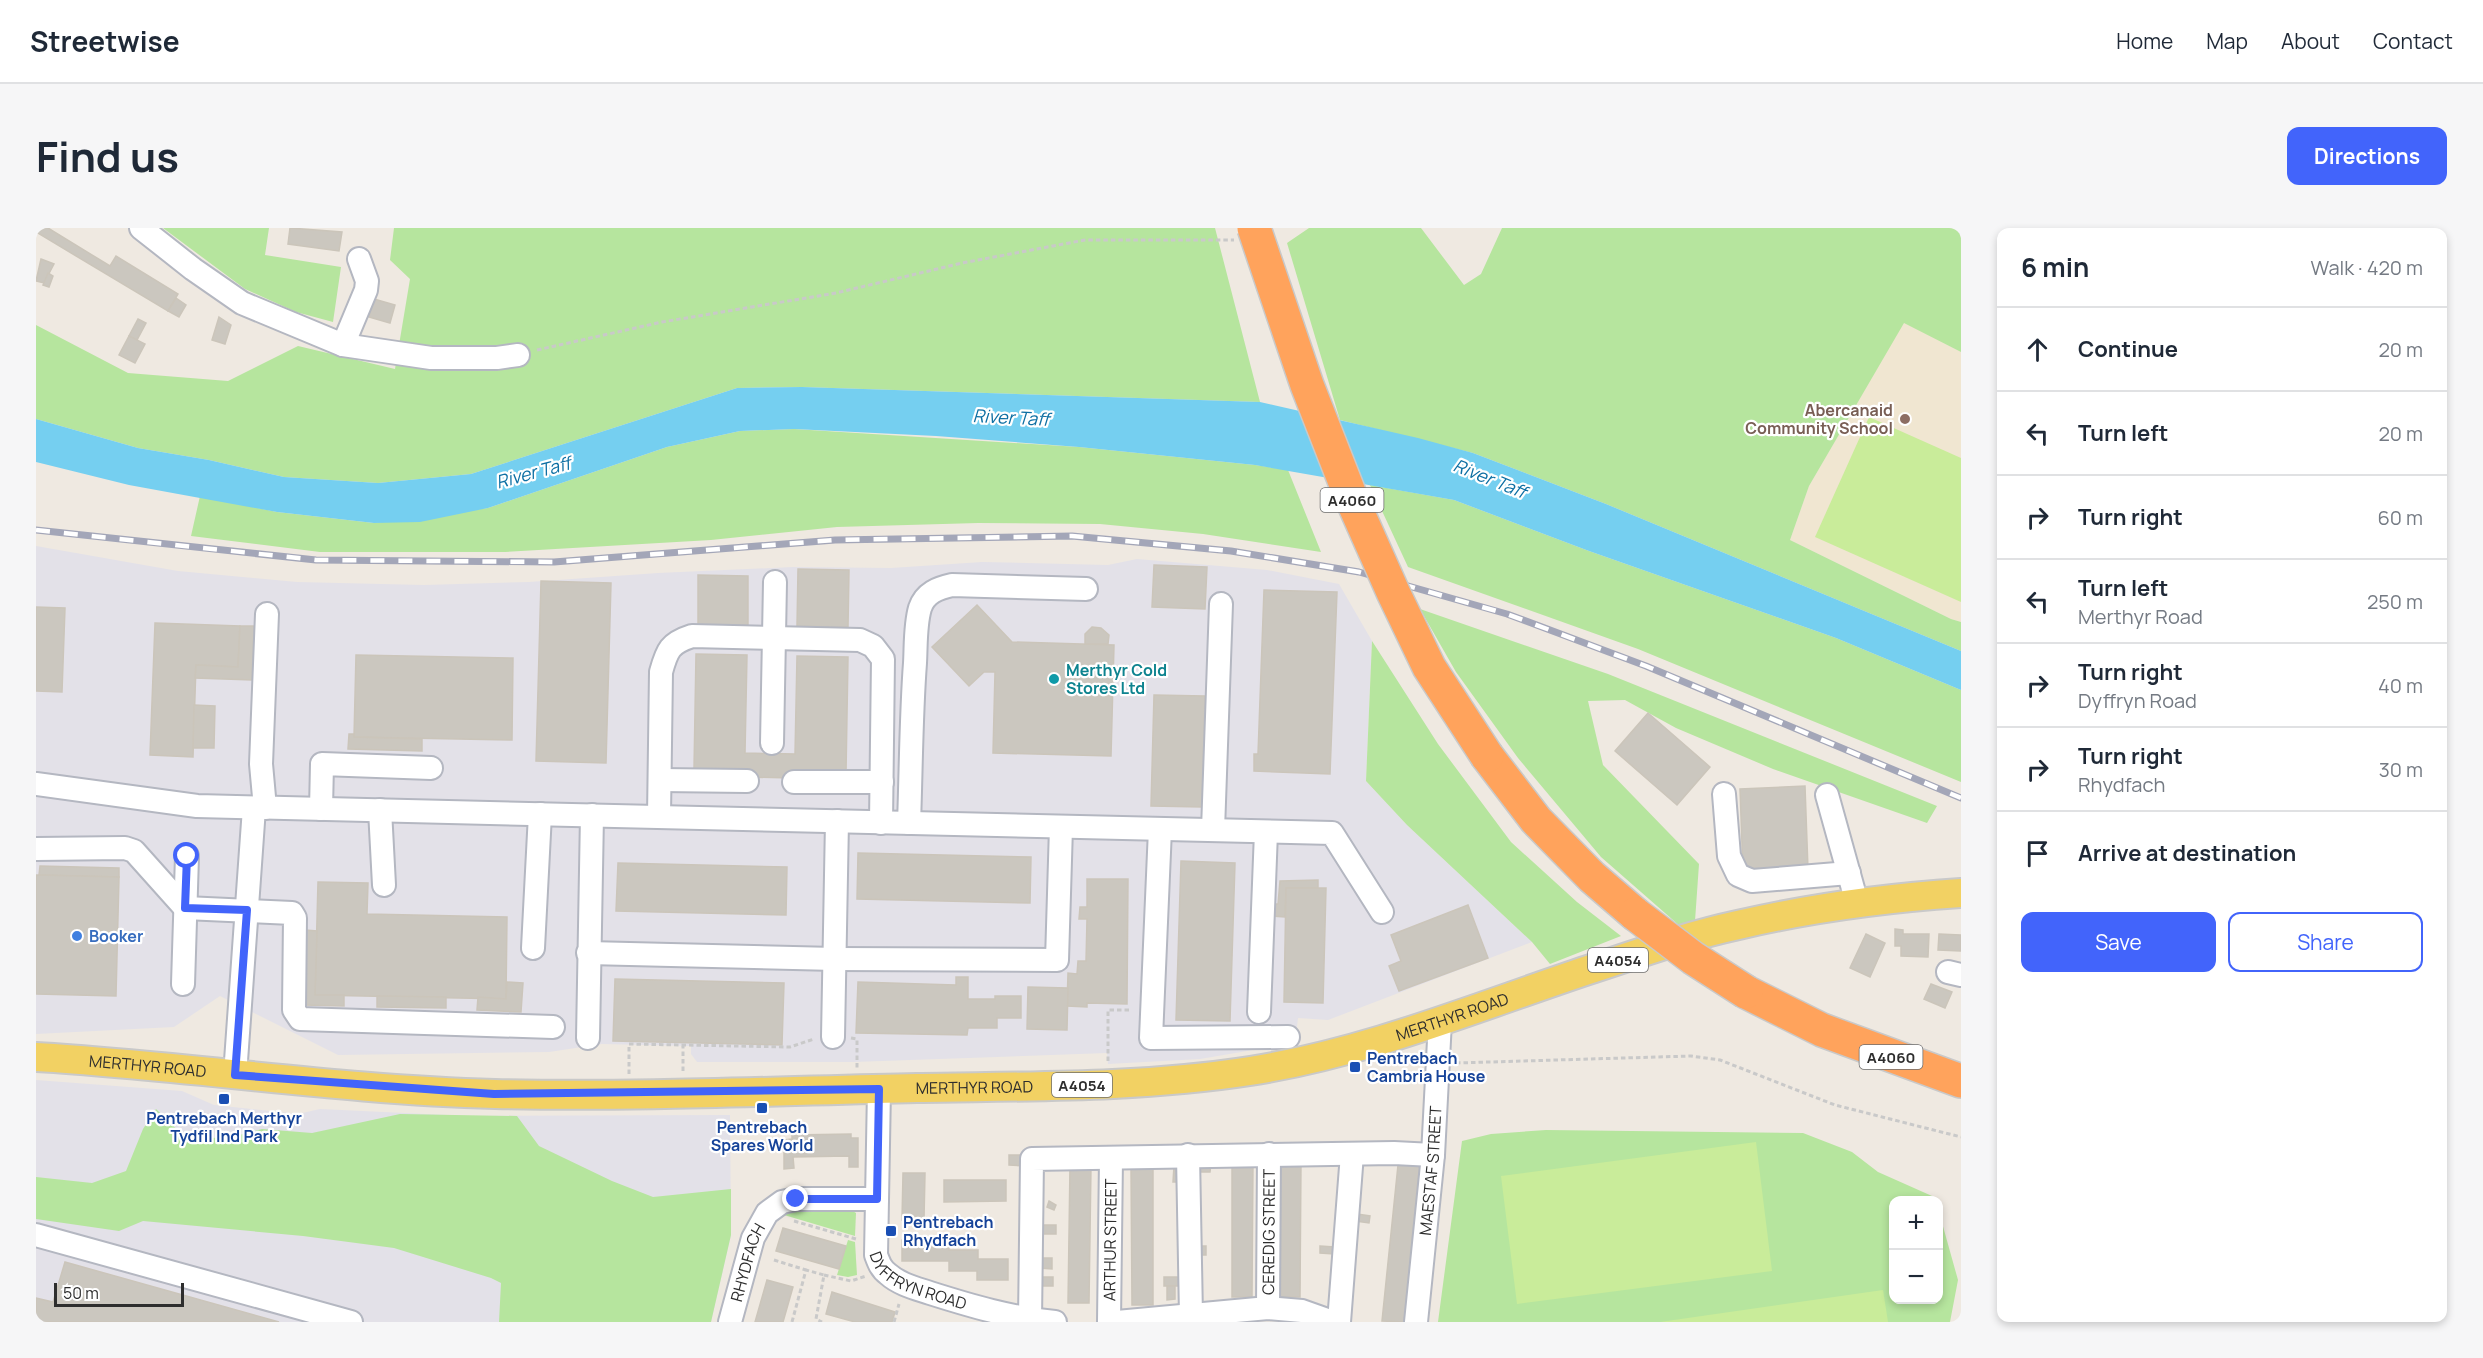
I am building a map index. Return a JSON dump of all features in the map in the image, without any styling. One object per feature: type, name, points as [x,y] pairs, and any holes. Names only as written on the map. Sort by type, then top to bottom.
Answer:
[{"type":"highway","name":"A4060","points":[[1247,234],[1350,495],[1388,581],[1430,667],[1487,756],[1536,820],[1592,877],[1635,914],[1693,958],[1746,992],[1822,1030],[1961,1081]]},
{"type":"main road","name":"MERTHYR ROAD","points":[[36,1057],[93,1060],[235,1075],[494,1094],[1157,1082],[1255,1071],[1335,1053],[1440,1021],[1615,961],[1734,925],[1857,903],[1909,896],[1961,893]]},
{"type":"street","points":[[141,228],[193,269],[242,303],[343,345],[431,358],[497,358],[518,355]]},
{"type":"street","points":[[343,345],[366,290],[367,281],[359,260]]},
{"type":"street","points":[[772,743],[775,582]]},
{"type":"street","points":[[909,823],[912,708],[917,632],[920,609],[925,600],[940,587],[952,585],[1086,589]]},
{"type":"street","points":[[1213,830],[1221,604]]},
{"type":"street","points":[[235,1075],[247,910],[259,808],[267,614]]},
{"type":"street","points":[[659,816],[661,672],[666,654],[676,641],[692,636],[860,640],[873,646],[883,659],[881,823]]},
{"type":"street","points":[[321,809],[322,764],[431,768]]},
{"type":"street","points":[[660,780],[747,781]]},
{"type":"street","points":[[794,782],[882,782]]},
{"type":"street","points":[[36,783],[197,806],[1332,833],[1382,912]]},
{"type":"street","points":[[1724,794],[1729,856],[1738,875],[1752,881],[1849,873]]},
{"type":"street","points":[[1827,795],[1857,903]]},
{"type":"street","points":[[380,810],[384,885]]},
{"type":"street","points":[[533,948],[540,814]]},
{"type":"street","points":[[588,1038],[592,815]]},
{"type":"street","points":[[833,1037],[837,821]]},
{"type":"street","points":[[588,953],[835,959],[1057,960],[1061,827]]},
{"type":"street","points":[[1160,829],[1150,1038],[1288,1037]]},
{"type":"street","points":[[1259,1012],[1266,832]]},
{"type":"street","points":[[36,849],[125,848],[134,851],[185,908],[292,913],[295,918],[294,1010],[300,1019],[553,1027]]},
{"type":"street","points":[[183,984],[187,856]]},
{"type":"street","name":"MAESTAF STREET","points":[[1416,1322],[1432,1155],[1440,1021]]},
{"type":"street","name":"DYFFRYN ROAD","points":[[868,1089],[877,1199],[876,1255],[886,1274],[972,1315],[1055,1322]]},
{"type":"street","points":[[1030,1320],[1032,1159],[1269,1154],[1432,1155]]},
{"type":"street","name":"CEREDIG STREET","points":[[1269,1154],[1269,1308]]},
{"type":"street","points":[[1339,1322],[1352,1154]]},
{"type":"street","points":[[1188,1155],[1191,1316]]},
{"type":"street","name":"ARTHUR STREET","points":[[1109,1322],[1111,1158]]},
{"type":"street","name":"RHYDFACH","points":[[730,1322],[753,1238],[767,1213],[782,1202],[796,1199],[877,1199]]},
{"type":"street","points":[[36,1234],[351,1322]]},
{"type":"street","points":[[1117,1322],[1269,1308],[1302,1311],[1333,1322]]},
{"type":"path","points":[[518,355],[662,322],[836,294],[962,263],[1085,240],[1247,234]]},
{"type":"path","points":[[1108,1084],[1108,1010],[1152,1010]]},
{"type":"path","points":[[628,1093],[629,1044],[790,1047],[821,1037],[857,1039],[868,1089]]},
{"type":"path","points":[[1439,1063],[1691,1056],[1720,1060],[1835,1105],[1961,1137]]},
{"type":"path","points":[[767,1213],[858,1240],[876,1239]]},
{"type":"path","points":[[774,1260],[851,1281],[862,1278],[880,1266]]},
{"type":"path","points":[[792,1322],[806,1270]]},
{"type":"path","points":[[822,1322],[816,1319],[824,1275]]},
{"type":"shaded area","name":"Abercanaid Community School","points":[[1904,322],[1961,352],[1961,622],[1790,540],[1809,486]]},
{"type":"shaded area","points":[[36,546],[178,571],[297,582],[424,585],[529,582],[793,567],[891,568],[982,562],[1108,565],[1137,559],[1267,570],[1339,584],[1372,641],[1366,781],[1407,825],[1532,942],[1328,1020],[1298,1018],[1295,1043],[1200,1059],[1108,1064],[1107,1053],[853,1062],[697,1062],[691,1054],[691,1046],[602,1044],[549,1052],[338,1055],[220,996],[174,1027],[36,1034]]},
{"type":"shaded area","points":[[36,1080],[182,1091],[214,1105],[298,1114],[320,1109],[468,1116],[730,1115],[731,1235],[711,1322],[36,1322]]},
{"type":"green space","points":[[163,228],[269,228],[265,255],[341,267],[333,322],[296,312],[245,289]]},
{"type":"green space","points":[[394,228],[1215,228],[1260,402],[802,387],[737,388],[471,474],[378,483],[284,477],[209,460],[138,448],[36,419],[36,325],[128,373],[228,381],[298,346],[395,369],[410,279],[390,260]]},
{"type":"green space","points":[[1309,228],[1421,228],[1464,285],[1481,274],[1502,228],[1961,228],[1961,352],[1904,323],[1809,486],[1790,540],[1961,622],[1961,651],[1606,504],[1473,453],[1340,420],[1287,243]]},
{"type":"green space","points":[[1869,417],[1961,458],[1961,602],[1815,537]]},
{"type":"green space","points":[[794,429],[1079,447],[1288,470],[1321,552],[1203,534],[1100,524],[978,523],[837,527],[711,540],[505,552],[320,552],[191,536],[200,496],[277,512],[374,523],[488,508],[667,447],[740,431]]},
{"type":"green space","points":[[1370,485],[1454,500],[1589,551],[1836,638],[1961,690],[1961,782],[1638,649],[1408,567]]},
{"type":"green space","points":[[1420,609],[1608,674],[1937,806],[1927,823],[1773,769],[1676,728],[1625,700],[1588,701],[1603,765],[1699,864],[1695,921],[1681,927],[1601,857],[1518,758],[1456,672]]},
{"type":"green space","points":[[1372,641],[1438,744],[1511,842],[1577,902],[1621,936],[1550,964],[1532,942],[1407,825],[1366,781]]},
{"type":"green space","points":[[156,1109],[187,1139],[232,1137],[262,1129],[312,1133],[400,1114],[517,1116],[539,1146],[612,1181],[653,1197],[731,1189],[731,1235],[711,1322],[499,1322],[501,1283],[394,1248],[303,1236],[143,1221],[119,1231],[36,1219],[36,1177],[92,1183],[126,1171],[143,1129]]},
{"type":"green space","points":[[1546,1130],[1803,1133],[1852,1152],[1878,1172],[1932,1196],[1889,1196],[1889,1304],[1943,1304],[1943,1226],[1958,1280],[1950,1322],[1438,1322],[1462,1141],[1491,1134]]},
{"type":"green space","points":[[1756,1142],[1772,1271],[1517,1304],[1501,1176]]},
{"type":"green space","points":[[803,1209],[849,1209],[856,1213],[855,1236],[784,1215]]},
{"type":"green space","points":[[848,1240],[855,1242],[857,1275],[848,1277],[837,1275]]},
{"type":"green space","points":[[1883,1290],[1888,1322],[1660,1322]]},
{"type":"water","name":"River Taff","points":[[802,387],[1260,402],[1418,438],[1473,453],[1606,504],[1961,651],[1961,690],[1836,638],[1589,551],[1454,500],[1255,465],[1079,447],[936,436],[794,429],[740,431],[667,447],[488,508],[420,522],[374,523],[277,512],[129,485],[36,462],[36,419],[138,448],[209,460],[284,477],[378,483],[471,474],[737,388]]},
{"type":"building","points":[[36,228],[48,228],[110,266],[116,256],[178,294],[168,311],[36,232]]},
{"type":"building","points":[[290,228],[342,232],[339,251],[288,244]]},
{"type":"building","points":[[41,259],[54,264],[44,283],[36,281]]},
{"type":"building","points":[[48,273],[53,276],[49,287],[43,285]]},
{"type":"building","points":[[176,298],[186,305],[179,317],[168,311]]},
{"type":"building","points":[[374,299],[395,305],[390,323],[369,317]]},
{"type":"building","points":[[219,317],[231,325],[225,344],[212,340]]},
{"type":"building","points":[[138,319],[146,323],[137,340],[129,336]]},
{"type":"building","points":[[129,336],[145,344],[135,363],[119,355]]},
{"type":"building","points":[[1154,565],[1207,567],[1205,609],[1152,607]]},
{"type":"building","points":[[798,569],[849,570],[848,627],[797,626]]},
{"type":"building","points":[[698,575],[748,576],[748,625],[698,625]]},
{"type":"building","points":[[541,581],[611,583],[606,763],[536,761]]},
{"type":"building","points":[[1264,590],[1337,592],[1330,774],[1254,771],[1254,754],[1258,754]]},
{"type":"building","name":"Merthyr Cold Stores Ltd","points":[[977,605],[1012,642],[1114,645],[1111,756],[993,753],[995,672],[984,672],[969,686],[932,647]]},
{"type":"building","points":[[36,607],[65,608],[62,692],[36,691]]},
{"type":"building","points":[[155,623],[240,626],[238,667],[196,665],[193,757],[150,755]]},
{"type":"building","points":[[240,626],[254,626],[252,680],[195,678],[196,665],[238,667]]},
{"type":"building","points":[[1092,627],[1101,628],[1109,635],[1108,644],[1085,644],[1085,634]]},
{"type":"building","points":[[696,654],[747,655],[745,753],[795,754],[797,656],[848,657],[846,773],[791,778],[746,777],[694,769]]},
{"type":"building","points":[[356,655],[513,658],[512,740],[354,737]]},
{"type":"building","points":[[1154,695],[1205,696],[1202,807],[1151,806]]},
{"type":"building","points":[[194,705],[215,706],[214,748],[193,748]]},
{"type":"building","points":[[1648,713],[1710,767],[1677,805],[1615,751]]},
{"type":"building","points":[[349,734],[354,734],[354,737],[422,739],[422,751],[348,749]]},
{"type":"building","points":[[1805,786],[1808,869],[1743,872],[1740,789]]},
{"type":"building","points":[[858,853],[1031,857],[1030,903],[857,899]]},
{"type":"building","points":[[1181,861],[1235,863],[1230,1021],[1176,1020]]},
{"type":"building","points":[[618,863],[787,867],[786,915],[616,911]]},
{"type":"building","points":[[40,866],[119,868],[119,877],[39,875]]},
{"type":"building","name":"Booker","points":[[36,875],[119,877],[116,996],[36,994]]},
{"type":"building","points":[[1087,879],[1128,879],[1127,1004],[1087,1003],[1087,1007],[1067,1006],[1068,973],[1077,974],[1078,961],[1086,961],[1087,919],[1079,919],[1080,907],[1087,907]]},
{"type":"building","points":[[1318,880],[1318,888],[1286,888],[1285,917],[1269,916],[1268,904],[1278,904],[1280,881]]},
{"type":"building","points":[[318,882],[368,883],[367,914],[507,917],[506,999],[315,995]]},
{"type":"building","points":[[1286,888],[1326,888],[1323,1003],[1284,1002]]},
{"type":"building","points":[[1468,905],[1488,958],[1399,991],[1389,966],[1401,961],[1391,935]]},
{"type":"building","points":[[1895,929],[1903,930],[1903,934],[1929,934],[1928,957],[1901,956],[1901,946],[1895,946]]},
{"type":"building","points":[[305,930],[317,931],[315,995],[344,995],[344,1006],[303,1005]]},
{"type":"building","points":[[1866,934],[1885,943],[1870,977],[1850,968]]},
{"type":"building","points":[[1939,934],[1961,935],[1961,951],[1938,950]]},
{"type":"building","points":[[956,977],[968,977],[968,999],[1021,996],[1021,1018],[997,1018],[997,1028],[968,1028],[967,1035],[856,1033],[858,982],[956,985]]},
{"type":"building","points":[[615,979],[784,983],[782,1045],[613,1041]]},
{"type":"building","points":[[507,982],[523,983],[521,1012],[477,1010],[478,997],[506,999]]},
{"type":"building","points":[[1931,984],[1952,992],[1945,1008],[1924,999]]},
{"type":"building","points":[[1028,987],[1068,988],[1067,1030],[1027,1029]]},
{"type":"building","points":[[377,996],[446,997],[446,1008],[377,1007]]},
{"type":"building","points":[[851,1134],[851,1138],[858,1138],[858,1167],[849,1167],[849,1156],[793,1157],[794,1168],[784,1169],[784,1140],[792,1139],[792,1135]]},
{"type":"building","points":[[1009,1155],[1026,1155],[1026,1166],[1009,1165]]},
{"type":"building","points":[[1232,1161],[1253,1161],[1252,1297],[1232,1297]]},
{"type":"building","points":[[1281,1161],[1301,1161],[1300,1297],[1279,1297]]},
{"type":"building","points":[[1420,1161],[1404,1322],[1382,1321],[1398,1165],[1390,1164]]},
{"type":"building","points":[[1198,1163],[1211,1164],[1210,1172],[1198,1172]]},
{"type":"building","points":[[1153,1165],[1153,1305],[1132,1305],[1131,1166]]},
{"type":"building","points":[[1070,1166],[1091,1166],[1089,1303],[1068,1303]]},
{"type":"building","points":[[1174,1166],[1181,1166],[1181,1182],[1173,1182]]},
{"type":"building","points":[[903,1173],[925,1173],[924,1220],[902,1220]]},
{"type":"building","points":[[944,1180],[1006,1180],[1006,1201],[944,1202]]},
{"type":"building","points":[[1049,1201],[1056,1205],[1054,1210],[1047,1207]]},
{"type":"building","points":[[1357,1214],[1370,1216],[1369,1223],[1356,1221]]},
{"type":"building","points":[[1039,1225],[1056,1225],[1056,1234],[1038,1234]]},
{"type":"building","points":[[783,1228],[846,1246],[839,1269],[776,1251]]},
{"type":"building","points":[[902,1240],[949,1240],[949,1250],[978,1250],[978,1259],[1008,1259],[1008,1280],[977,1280],[977,1271],[949,1271],[949,1261],[902,1261]]},
{"type":"building","points":[[1194,1246],[1206,1246],[1206,1255],[1195,1255]]},
{"type":"building","points":[[1320,1246],[1334,1247],[1334,1254],[1320,1253]]},
{"type":"building","points":[[1039,1258],[1052,1258],[1052,1269],[1039,1268]]},
{"type":"building","points":[[65,1262],[279,1322],[36,1322],[36,1298],[53,1302]]},
{"type":"building","points":[[1038,1277],[1053,1277],[1053,1286],[1038,1286]]},
{"type":"building","points":[[1164,1277],[1181,1277],[1181,1286],[1164,1286]]},
{"type":"building","points":[[767,1280],[793,1287],[783,1322],[755,1322]]},
{"type":"building","points":[[1167,1286],[1175,1286],[1175,1299],[1167,1300]]},
{"type":"building","points":[[832,1292],[895,1312],[892,1322],[855,1322],[826,1314]]},
{"type":"railway","points":[[36,530],[316,560],[554,562],[835,540],[1072,536],[1231,551],[1359,572],[1507,614],[1646,666],[1961,798]]},
{"type":"place","name":"Abercanaid Community School","points":[[1905,419]]},
{"type":"place","name":"Merthyr Cold Stores Ltd","points":[[1054,679]]},
{"type":"place","name":"Booker","points":[[77,936]]},
{"type":"place","name":"Pentrebach Cambria House","points":[[1355,1067]]},
{"type":"place","name":"Pentrebach Merthyr Tydfil Ind Park","points":[[224,1099]]},
{"type":"place","name":"Pentrebach Spares World","points":[[762,1108]]},
{"type":"place","name":"Pentrebach Rhydfach","points":[[891,1231]]},
{"type":"route","points":[[187,856],[185,908],[247,910],[235,1075],[494,1094],[879,1089],[877,1199],[796,1199]]}]
